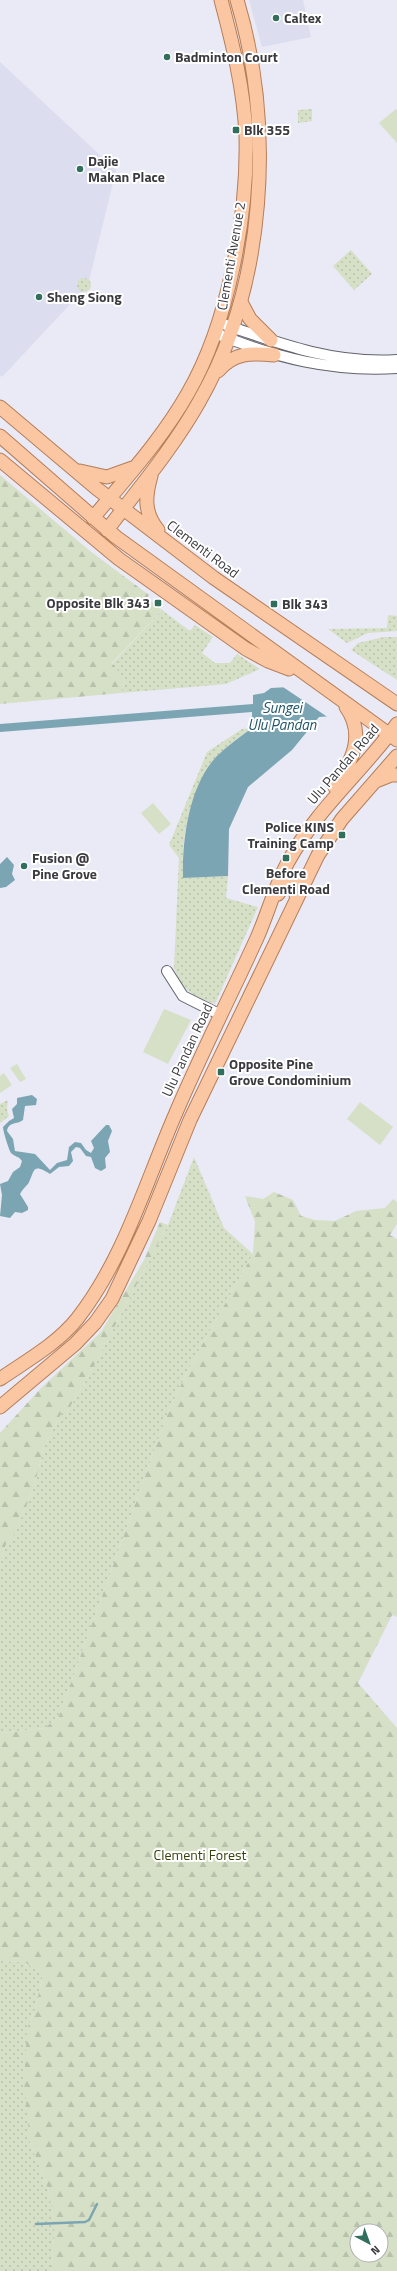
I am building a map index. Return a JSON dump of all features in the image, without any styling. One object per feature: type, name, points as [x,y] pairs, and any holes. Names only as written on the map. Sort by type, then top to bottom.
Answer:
[{"type":"main road","name":"Clementi Avenue 2","points":[[93,518],[163,432],[188,392],[217,328],[233,262],[242,210],[246,137],[235,55],[221,0]]},
{"type":"main road","name":"Clementi Avenue 2","points":[[107,530],[152,472],[186,424],[212,378],[242,304],[257,210],[260,136],[250,52],[237,0]]},
{"type":"main road","points":[[233,262],[238,266],[248,264]]},
{"type":"main road","points":[[242,304],[250,319],[271,340]]},
{"type":"main road","points":[[212,378],[234,357],[250,352],[274,356]]},
{"type":"main road","name":"Clementi Road","points":[[0,407],[110,498],[214,578],[397,704]]},
{"type":"main road","points":[[0,436],[107,530],[371,722],[394,733]]},
{"type":"main road","points":[[0,460],[119,558],[219,630],[268,661],[305,675]]},
{"type":"main road","points":[[70,466],[84,473],[107,477],[136,466]]},
{"type":"main road","points":[[152,472],[146,504],[151,522],[168,543]]},
{"type":"main road","points":[[324,809],[350,762],[356,738],[355,722],[343,702]]},
{"type":"main road","name":"Ulu Pandan Road","points":[[0,1379],[53,1342],[76,1320],[99,1288],[137,1212],[175,1116],[289,861],[324,809],[394,733]]},
{"type":"main road","points":[[1,1405],[74,1344],[95,1323],[112,1298],[149,1221],[190,1120],[278,940],[294,899],[326,841],[397,756]]},
{"type":"main road","points":[[374,782],[387,776],[397,775]]},
{"type":"main road","points":[[270,906],[286,883],[294,878],[298,882],[294,899]]},
{"type":"street","points":[[217,328],[231,333],[274,356],[310,363],[370,370],[397,368]]},
{"type":"street","points":[[231,333],[271,340],[329,357],[368,362],[397,360]]},
{"type":"street","points":[[166,971],[183,996],[221,1015]]},
{"type":"shaded area","name":"Caltex","points":[[249,0],[303,0],[311,37],[262,47]]},
{"type":"shaded area","points":[[0,62],[116,170],[88,285],[2,377],[0,375]]},
{"type":"green space","points":[[312,109],[312,121],[298,123],[298,110]]},
{"type":"green space","points":[[396,109],[397,110],[397,143],[379,123]]},
{"type":"green space","points":[[351,250],[372,274],[354,290],[333,266]]},
{"type":"green space","points":[[84,278],[89,280],[91,285],[89,290],[84,292],[79,290],[77,285],[79,280]]},
{"type":"green space","points":[[0,475],[90,551],[149,595],[147,598],[162,610],[112,663],[125,680],[121,693],[0,704]]},
{"type":"green space","points":[[162,610],[190,631],[195,625],[213,637],[202,653],[215,663],[230,663],[237,654],[260,669],[226,684],[121,693],[125,680],[112,664]]},
{"type":"green space","points":[[388,615],[397,616],[397,631],[368,633],[347,643],[328,629],[387,628]]},
{"type":"green space","points":[[384,637],[397,637],[397,680],[351,650],[358,643]]},
{"type":"green space","points":[[252,728],[225,749],[213,763],[196,793],[186,826],[183,878],[228,876],[226,898],[258,907],[215,1004],[190,992],[177,976],[174,968],[179,858],[169,845],[207,752],[242,729]]},
{"type":"green space","points":[[153,803],[171,824],[159,834],[141,813]]},
{"type":"green space","points":[[164,1009],[191,1020],[168,1064],[143,1052]]},
{"type":"green space","points":[[17,1064],[26,1079],[20,1082],[10,1068]]},
{"type":"green space","points":[[4,1073],[12,1085],[0,1093],[0,1076]]},
{"type":"green space","points":[[8,1100],[7,1109],[9,1116],[0,1123],[0,1104]]},
{"type":"green space","points":[[360,1102],[393,1127],[380,1145],[347,1119]]},
{"type":"green space","points":[[194,1157],[224,1228],[253,1254],[189,1368],[168,1412],[59,1716],[45,1728],[0,1733],[0,1565],[6,1544],[14,1535],[34,1487],[44,1447],[62,1412],[67,1412],[89,1375],[168,1225]]},
{"type":"green space","name":"Clementi Forest","points":[[274,1192],[293,1200],[301,1216],[315,1220],[335,1221],[356,1211],[385,1208],[393,1199],[397,1202],[397,1224],[390,1235],[397,1239],[397,1617],[392,1615],[358,1683],[397,1728],[397,2271],[51,2271],[55,2226],[49,2192],[30,2142],[24,2082],[27,2029],[35,2010],[43,1975],[25,1962],[0,1961],[0,1733],[45,1728],[59,1716],[168,1412],[189,1368],[253,1254],[255,1222],[245,1196],[263,1199]]},
{"type":"green space","points":[[160,1222],[168,1225],[89,1375],[67,1412],[62,1412],[44,1447],[34,1487],[14,1535],[6,1544],[0,1565],[0,1433],[41,1388],[101,1332],[144,1260]]},
{"type":"green space","points":[[0,1961],[25,1962],[43,1975],[35,2010],[27,2029],[30,2142],[49,2192],[55,2226],[51,2271],[0,2271]]},
{"type":"water","name":"Sungei Ulu Pandan","points":[[397,681],[397,711],[319,717],[292,750],[248,787],[229,829],[228,876],[183,878],[186,831],[193,798],[199,783],[216,757],[252,728],[252,712],[0,732],[0,724],[253,704],[253,695],[264,693],[271,688]]},
{"type":"water","points":[[7,857],[14,865],[12,874],[15,880],[6,887],[0,888],[0,864]]},
{"type":"water","points":[[32,1095],[37,1099],[36,1105],[25,1106],[23,1120],[11,1124],[7,1131],[13,1139],[15,1151],[35,1154],[50,1170],[57,1163],[67,1160],[69,1147],[75,1142],[81,1143],[86,1150],[91,1153],[94,1148],[91,1141],[106,1125],[109,1125],[112,1131],[108,1141],[110,1152],[105,1158],[106,1168],[101,1171],[95,1168],[91,1157],[86,1156],[80,1148],[76,1147],[71,1152],[73,1161],[69,1166],[59,1167],[50,1174],[40,1169],[34,1170],[28,1184],[20,1194],[28,1207],[28,1210],[22,1213],[15,1212],[10,1218],[0,1216],[2,1195],[0,1184],[8,1181],[13,1172],[20,1167],[22,1161],[20,1158],[11,1153],[3,1127],[14,1118],[12,1109],[17,1104],[17,1098]]},
{"type":"pier","points":[[395,679],[397,681],[397,713],[329,718],[283,687],[288,685]]},
{"type":"waterway","points":[[36,2224],[85,2222],[89,2220],[97,2204]]},
{"type":"place","name":"Caltex","points":[[276,18]]},
{"type":"place","name":"Badminton Court","points":[[167,57]]},
{"type":"place","name":"Blk 355","points":[[236,130]]},
{"type":"place","name":"Dajie Makan Place","points":[[80,169]]},
{"type":"place","name":"Sheng Siong","points":[[39,297]]},
{"type":"place","name":"Opposite Blk 343","points":[[158,603]]},
{"type":"place","name":"Blk 343","points":[[274,604]]},
{"type":"place","name":"Police KINS Training Camp","points":[[342,835]]},
{"type":"place","name":"Before Clementi Road","points":[[286,858]]},
{"type":"place","name":"Fusion @ Pine Grove","points":[[24,866]]},
{"type":"place","name":"Opposite Pine Grove Condominium","points":[[221,1072]]}]
